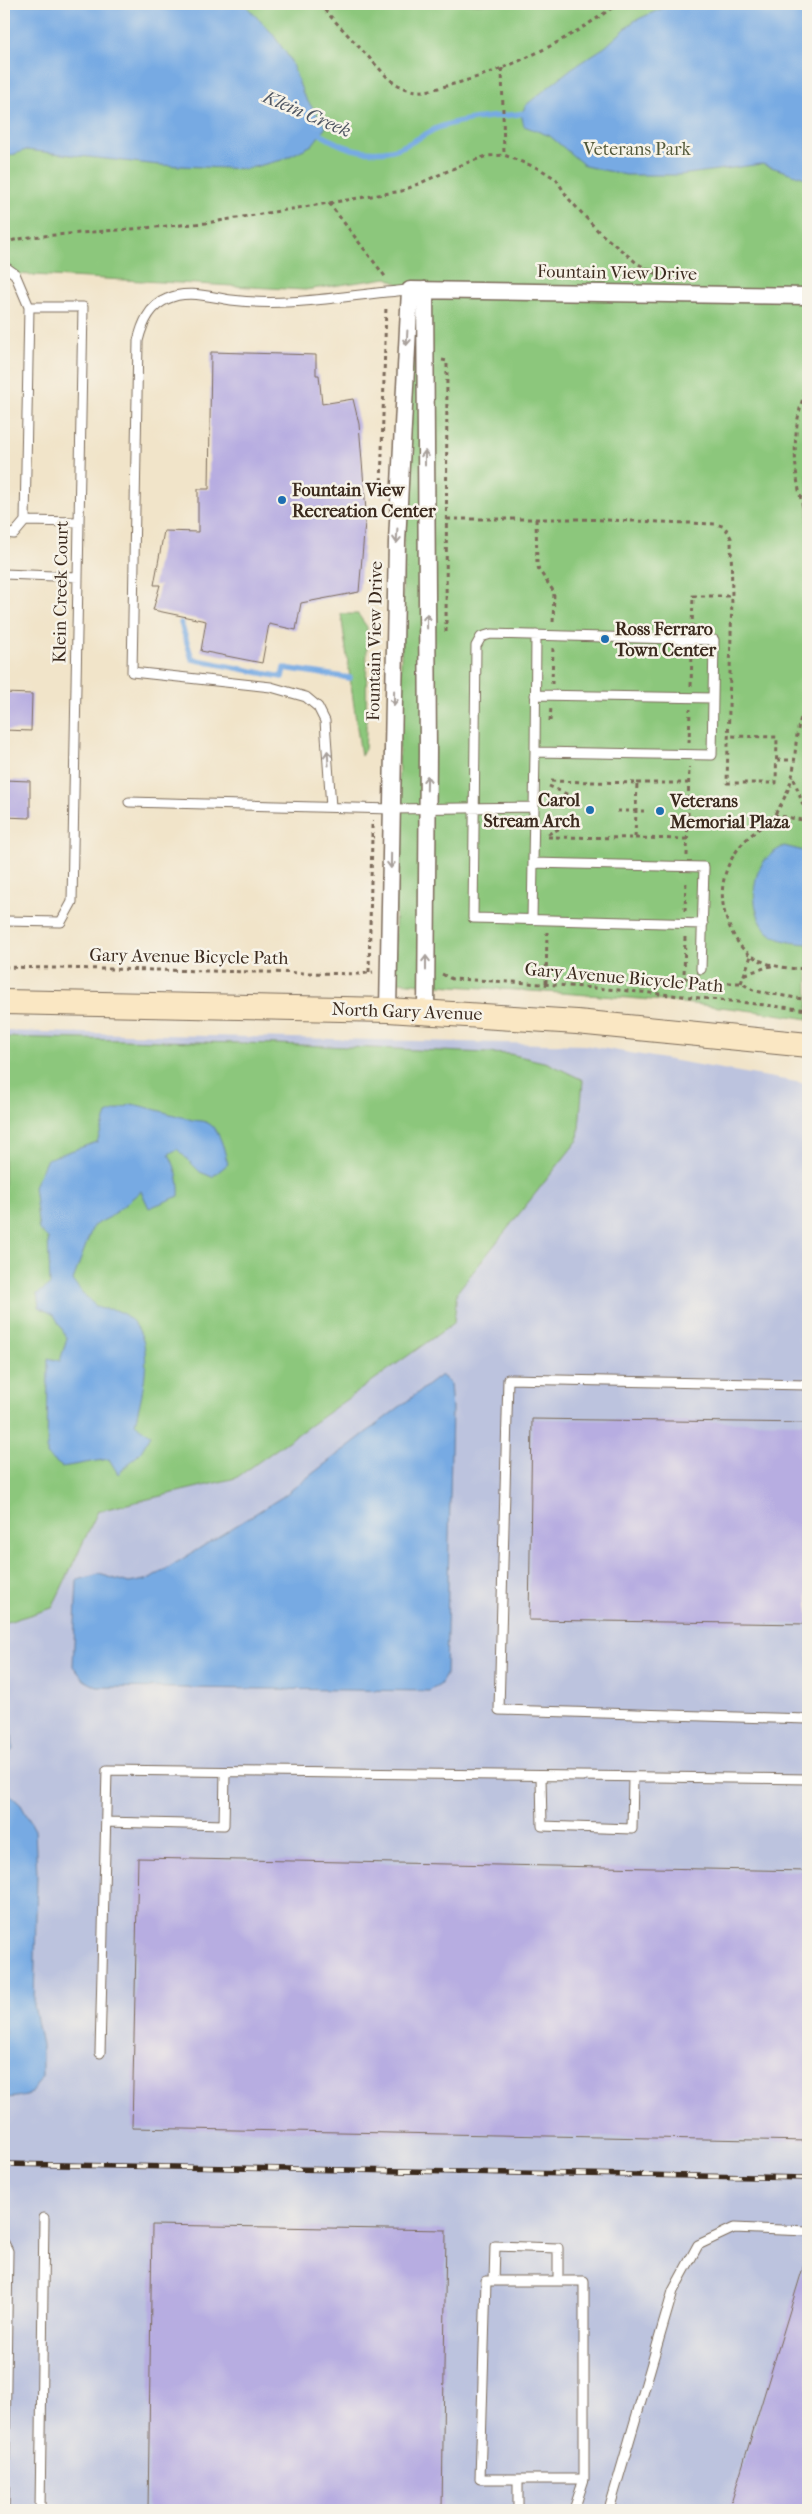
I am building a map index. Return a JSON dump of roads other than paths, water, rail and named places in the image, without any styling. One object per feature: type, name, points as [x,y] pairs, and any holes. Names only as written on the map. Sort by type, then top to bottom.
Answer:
[{"type":"street","name":"Fountain View Drive","points":[[388,1010],[397,542],[417,290],[808,296]]},
{"type":"street","points":[[417,290],[427,809],[426,1012]]},
{"type":"street","name":"North Gary Avenue","points":[[4,1002],[426,1012],[577,1022],[808,1045]]},
{"type":"lane","points":[[4,266],[15,274],[29,307],[25,521],[14,534],[4,533]]},
{"type":"lane","points":[[331,806],[325,721],[318,707],[306,697],[270,687],[132,672],[138,341],[142,323],[165,299],[180,294],[196,294],[267,304],[387,291],[417,290]]},
{"type":"lane","name":"Klein Creek Court","points":[[4,922],[61,922],[72,902],[82,307],[29,307]]},
{"type":"lane","points":[[25,521],[79,522]]},
{"type":"lane","points":[[4,574],[78,577]]},
{"type":"lane","points":[[535,752],[712,755],[714,640],[491,634],[482,637],[476,646],[473,918],[702,924]]},
{"type":"lane","points":[[532,919],[536,635]]},
{"type":"lane","points":[[536,695],[713,698]]},
{"type":"lane","points":[[129,802],[392,809],[534,807]]},
{"type":"lane","points":[[534,863],[704,866],[701,969]]},
{"type":"lane","points":[[808,1385],[508,1379],[499,1710],[808,1719]]},
{"type":"lane","points":[[100,2053],[107,1770],[808,1779]]},
{"type":"lane","points":[[106,1822],[224,1825],[225,1772]]},
{"type":"lane","points":[[540,1776],[542,1826],[632,1829],[633,1777]]},
{"type":"lane","points":[[40,2510],[44,2218]]},
{"type":"lane","points":[[609,2510],[673,2291],[698,2244],[734,2228],[808,2231]]},
{"type":"lane","points":[[4,2243],[8,2251],[4,2510]]},
{"type":"lane","points":[[494,2281],[494,2246],[558,2248],[558,2281]]},
{"type":"lane","points":[[574,2510],[584,2479],[584,2281],[486,2282],[480,2479],[584,2479]]},
{"type":"lane","points":[[518,2479],[518,2510]]},
{"type":"water","points":[[4,4],[244,4],[272,33],[290,59],[304,96],[326,127],[312,145],[282,160],[246,169],[159,165],[26,150],[4,158]]},
{"type":"water","points":[[672,4],[808,4],[808,179],[762,164],[680,175],[626,175],[585,166],[550,136],[524,126],[521,114],[526,105],[572,68],[605,47],[634,21]]},
{"type":"water","points":[[784,846],[808,852],[808,944],[787,941],[772,935],[763,926],[756,909],[754,891],[758,873],[763,862]]},
{"type":"water","points":[[132,1104],[208,1123],[215,1129],[220,1138],[228,1164],[212,1177],[200,1172],[177,1149],[169,1154],[177,1174],[179,1196],[149,1208],[141,1191],[110,1217],[93,1226],[73,1280],[96,1306],[101,1309],[116,1310],[131,1320],[140,1332],[144,1346],[146,1362],[142,1394],[135,1424],[151,1435],[140,1453],[118,1474],[109,1459],[62,1467],[47,1455],[48,1358],[60,1361],[67,1338],[54,1315],[39,1307],[37,1294],[50,1285],[48,1238],[39,1230],[34,1186],[47,1159],[97,1142],[107,1114]]},
{"type":"water","points":[[441,1375],[450,1383],[452,1409],[446,1675],[440,1685],[429,1691],[97,1687],[84,1680],[73,1666],[77,1580],[99,1574],[129,1583],[150,1579],[282,1497]]},
{"type":"water","points":[[4,1624],[13,1749],[4,1760]]},
{"type":"water","points":[[4,1789],[21,1805],[35,1830],[37,1874],[34,2005],[42,2045],[42,2078],[30,2094],[4,2098]]},
{"type":"waterway","name":"Klein Creek","points":[[316,131],[333,142],[352,149],[381,152],[404,146],[440,127],[451,124],[472,119],[527,113]]},
{"type":"waterway","points":[[181,623],[192,659],[282,677],[284,668],[350,678]]},
{"type":"railway","points":[[4,2164],[808,2178]]},
{"type":"place","name":"Fountain View Recreation Center","points":[[282,500]]},
{"type":"place","name":"Ross Ferraro Town Center","points":[[605,639]]},
{"type":"place","name":"Carol Stream Arch","points":[[590,810]]},
{"type":"place","name":"Veterans Memorial Plaza","points":[[660,811]]},
{"type":"park label","name":"Veterans Park","points":[[637,149]]}]
